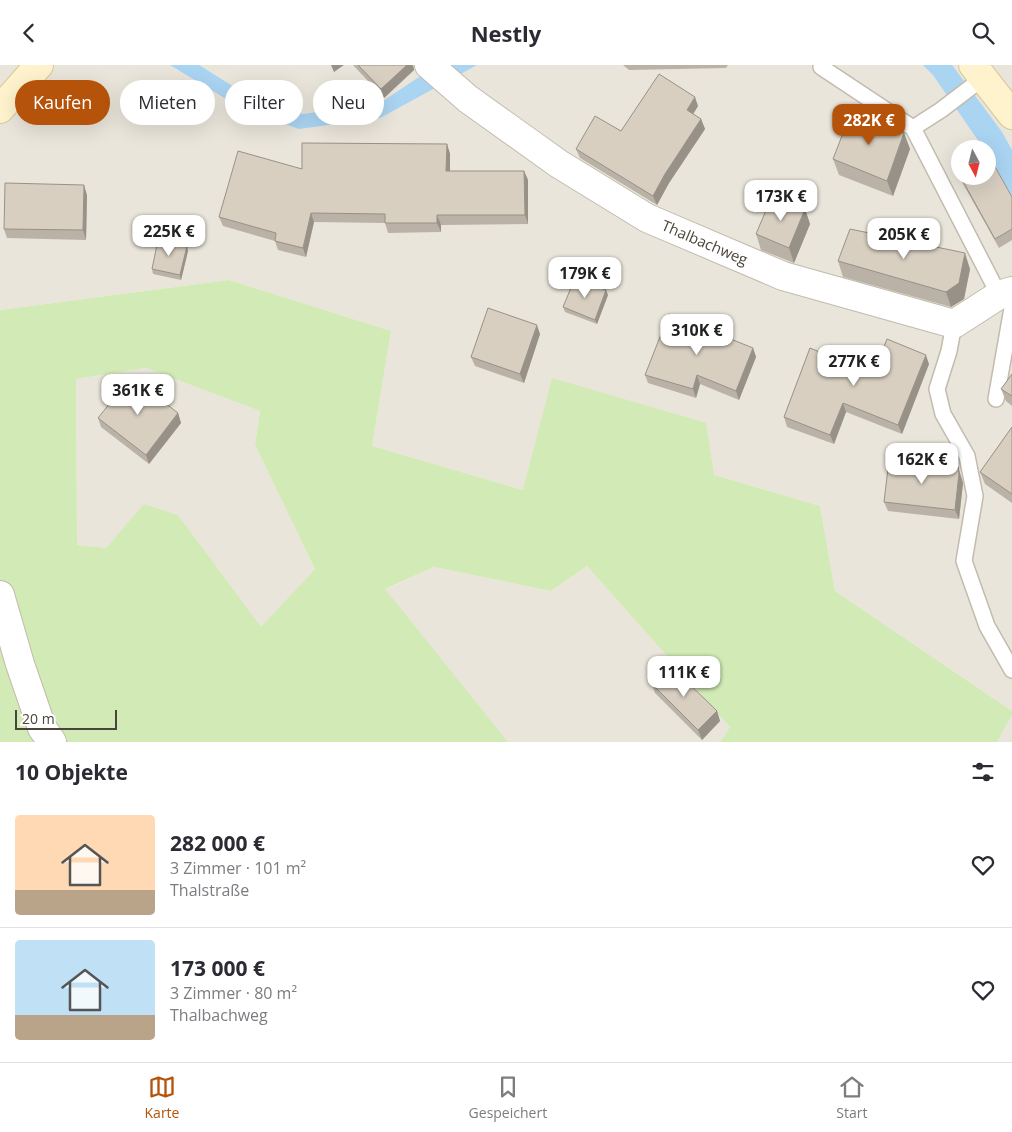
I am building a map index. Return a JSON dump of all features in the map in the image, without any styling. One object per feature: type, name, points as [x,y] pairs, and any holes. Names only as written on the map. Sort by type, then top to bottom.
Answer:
[{"type":"main road","points":[[0,109],[39,65]]},
{"type":"main road","points":[[974,78],[1012,115]]},
{"type":"street","name":"Thalbachweg","points":[[438,74],[468,99],[559,164],[647,218],[783,276],[954,324]]},
{"type":"street","points":[[954,324],[1008,298]]},
{"type":"street","points":[[0,595],[20,664],[42,728],[52,742]]},
{"type":"lane","points":[[821,67],[913,128],[1008,298],[996,399]]},
{"type":"lane","points":[[913,128],[941,110],[974,78]]},
{"type":"lane","points":[[954,324],[950,351],[937,389],[943,414],[967,456],[975,496],[964,561],[987,625],[1012,670]]},
{"type":"shaded area","points":[[0,65],[1012,65],[1012,711],[835,591],[820,506],[714,475],[523,490],[372,446],[391,331],[229,280],[0,310]]},
{"type":"shaded area","points":[[146,368],[260,411],[255,445],[315,569],[261,628],[178,515],[144,505],[106,548],[77,545],[76,379]]},
{"type":"shaded area","points":[[587,566],[730,727],[720,742],[508,742],[384,590],[434,567],[551,591]]},
{"type":"shaded area","points":[[1012,715],[1012,742],[997,742]]},
{"type":"green space","points":[[229,280],[391,331],[372,446],[523,490],[552,378],[706,423],[714,475],[820,506],[835,591],[1012,711],[1012,715],[997,742],[720,742],[730,727],[587,566],[551,591],[434,567],[385,589],[508,742],[0,742],[0,310]],"holes":[[[146,368],[260,411],[255,445],[315,569],[261,627],[178,515],[144,504],[106,548],[77,545],[76,379]]]},
{"type":"water","points":[[170,65],[199,65],[225,81],[225,98],[215,92],[215,80],[195,80]]},
{"type":"water","points":[[437,65],[477,65],[384,116],[384,100]]},
{"type":"water","points":[[923,65],[952,65],[1002,132],[1012,150],[1012,196],[996,168],[996,140],[978,140],[933,75]]},
{"type":"water","points":[[313,113],[313,125],[328,125],[299,129],[288,125],[303,125],[303,114]]},
{"type":"building","points":[[358,65],[407,65],[384,86],[384,80],[372,80]]},
{"type":"building","points":[[659,74],[695,97],[687,110],[701,119],[653,196],[576,149],[595,116],[621,131]]},
{"type":"building","points":[[852,110],[904,133],[887,181],[833,159]]},
{"type":"building","points":[[302,143],[447,144],[446,171],[524,171],[525,215],[437,215],[437,223],[385,223],[385,214],[311,213],[303,248],[275,241],[276,233],[219,217],[238,151],[302,169]]},
{"type":"building","points":[[996,168],[1012,197],[1012,229],[995,239],[965,185],[996,185]]},
{"type":"building","points":[[5,183],[84,185],[83,230],[4,229]]},
{"type":"building","points":[[772,196],[805,209],[789,248],[756,234]]},
{"type":"building","points":[[850,229],[965,253],[959,283],[946,292],[838,261]]},
{"type":"building","points":[[158,240],[187,246],[180,275],[152,269]]},
{"type":"building","points":[[575,278],[606,290],[595,320],[563,307]]},
{"type":"building","points":[[488,308],[537,325],[520,374],[471,357]]},
{"type":"building","points":[[669,314],[753,348],[736,391],[697,375],[693,389],[645,375]]},
{"type":"building","points":[[887,339],[926,355],[898,425],[843,403],[830,435],[784,417],[810,348],[873,374]]},
{"type":"building","points":[[1012,374],[1012,396],[1001,389]]},
{"type":"building","points":[[131,377],[178,413],[146,455],[98,418]]},
{"type":"building","points":[[1012,427],[1012,494],[980,472]]},
{"type":"building","points":[[889,460],[958,467],[955,510],[884,502]]},
{"type":"building","points":[[670,665],[717,711],[698,730],[652,684]]}]
